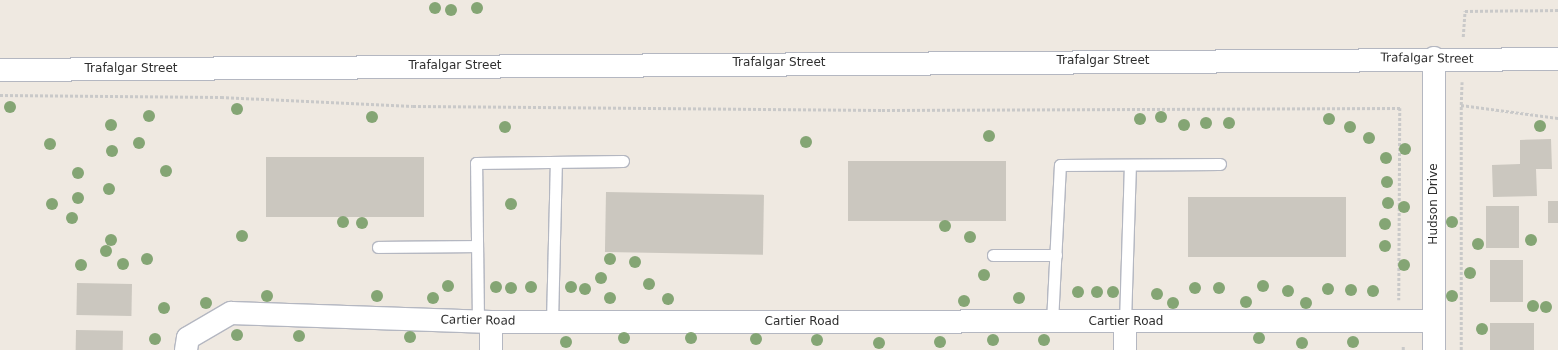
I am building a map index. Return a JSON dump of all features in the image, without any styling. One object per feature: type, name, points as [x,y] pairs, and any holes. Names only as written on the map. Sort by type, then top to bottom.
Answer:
[{"type":"street","name":"Trafalgar Street","points":[[0,70],[1434,58],[1462,60],[1558,59]]},
{"type":"street","name":"Hudson Drive","points":[[1434,58],[1434,350]]},
{"type":"street","name":"Cartier Road","points":[[186,350],[188,338],[231,313],[484,322],[1434,321]]},
{"type":"street","points":[[484,322],[491,350]]},
{"type":"street","points":[[1125,350],[1126,322]]},
{"type":"lane","points":[[484,322],[477,246],[476,163],[623,161]]},
{"type":"lane","points":[[552,322],[556,162]]},
{"type":"lane","points":[[1052,322],[1060,165],[1130,167],[1220,164]]},
{"type":"lane","points":[[1126,322],[1130,167]]},
{"type":"lane","points":[[378,247],[477,246]]},
{"type":"lane","points":[[993,255],[1056,255]]},
{"type":"path","points":[[1461,350],[1461,105],[1465,11],[1558,10]]},
{"type":"path","points":[[0,95],[222,97],[437,106],[882,110],[1400,108],[1400,304]]},
{"type":"path","points":[[1461,105],[1558,118]]},
{"type":"building","points":[[1551,139],[1552,169],[1536,169],[1537,196],[1493,197],[1492,165],[1520,164],[1520,140]]},
{"type":"building","points":[[266,157],[424,157],[424,217],[266,217]]},
{"type":"building","points":[[848,161],[1006,161],[1006,221],[848,221]]},
{"type":"building","points":[[606,192],[764,195],[763,255],[605,252]]},
{"type":"building","points":[[1188,197],[1346,197],[1346,257],[1188,257]]},
{"type":"building","points":[[1548,201],[1558,201],[1558,223],[1548,223]]},
{"type":"building","points":[[1486,206],[1519,206],[1519,248],[1486,248]]},
{"type":"building","points":[[1490,260],[1523,260],[1523,302],[1490,302]]},
{"type":"building","points":[[77,283],[132,284],[131,316],[76,315]]},
{"type":"building","points":[[1490,323],[1534,323],[1534,350],[1490,350]]},
{"type":"building","points":[[76,330],[123,331],[123,350],[76,350]]}]
